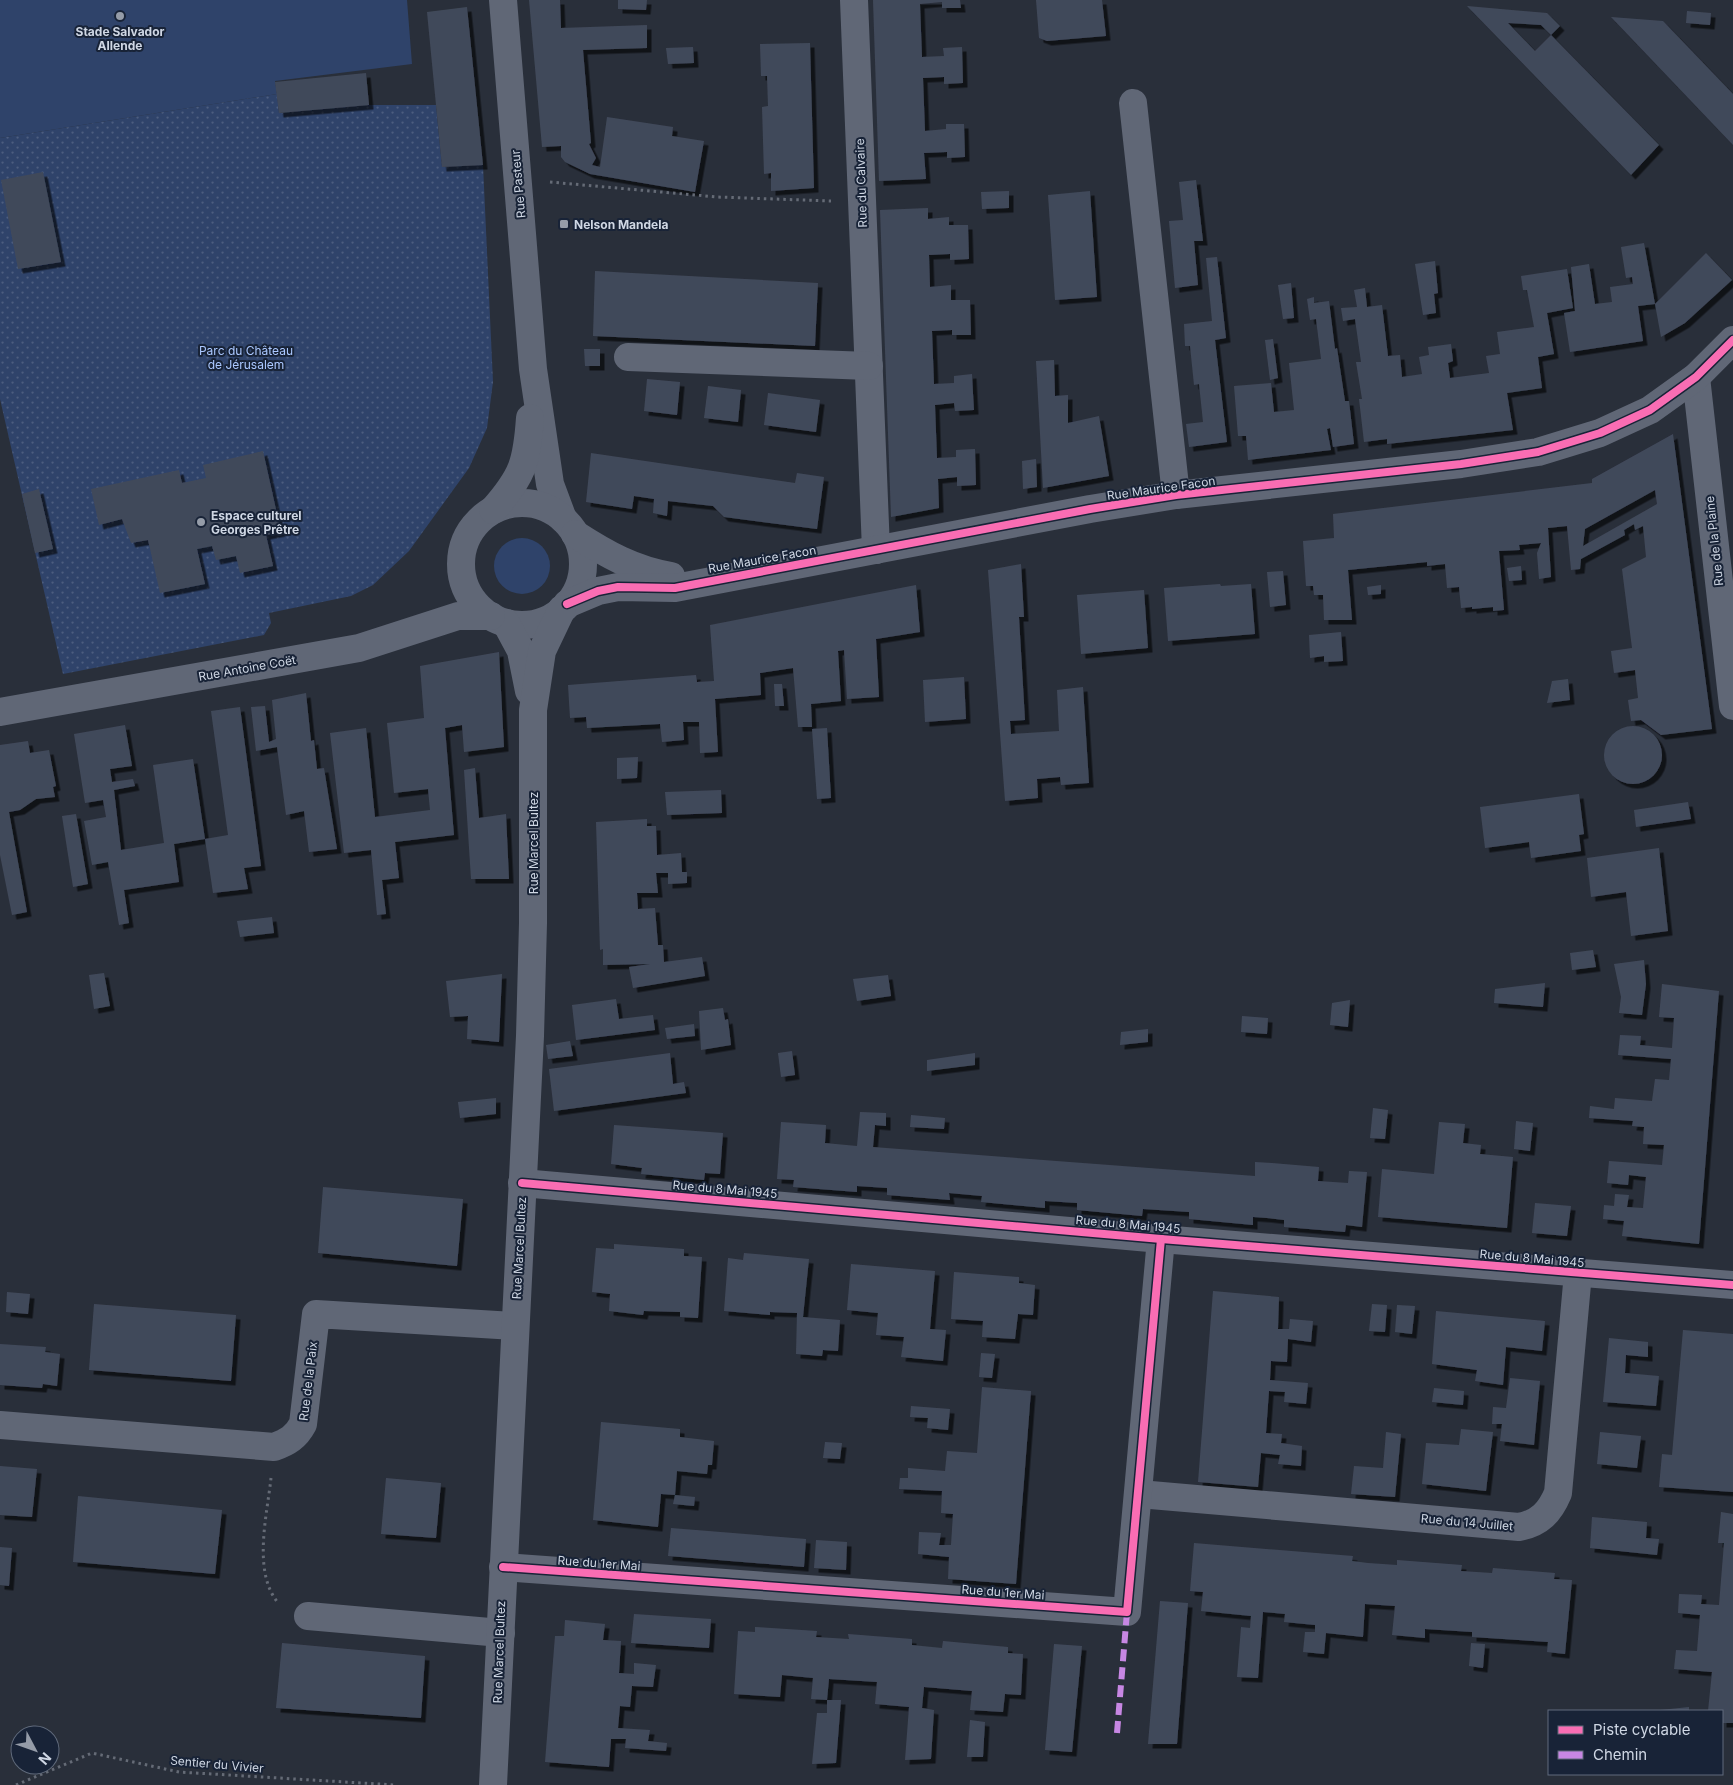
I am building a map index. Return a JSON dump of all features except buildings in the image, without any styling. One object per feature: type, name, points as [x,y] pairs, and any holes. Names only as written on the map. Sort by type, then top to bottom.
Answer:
[{"type":"street","name":"Rue Pasteur","points":[[503,0],[533,369],[550,484],[569,527]]},
{"type":"street","name":"Rue du Calvaire","points":[[854,0],[876,550]]},
{"type":"street","points":[[1133,103],[1176,496]]},
{"type":"street","name":"Rue Maurice Facon","points":[[564,607],[598,591],[618,587],[665,589],[1176,496],[1461,464],[1538,452],[1600,433],[1630,420],[1676,393],[1696,377],[1733,340]]},
{"type":"street","points":[[628,356],[869,366]]},
{"type":"street","name":"Rue Pasteur","points":[[493,510],[516,482],[524,465],[528,443],[533,369]]},
{"type":"street","name":"Rue de la Plaine","points":[[1696,377],[1733,706]]},
{"type":"street","points":[[514,504],[529,504],[544,507],[569,527],[582,556],[582,571],[575,592],[564,607],[535,623],[520,624],[498,619],[478,607],[469,595],[463,581],[461,559],[471,530],[481,519],[493,510],[514,504]]},
{"type":"street","name":"Rue Maurice Facon","points":[[569,527],[611,557],[638,569],[710,580]]},
{"type":"street","name":"Rue Marcel Bultez","points":[[493,1785],[533,923],[533,710],[542,651],[564,607]]},
{"type":"street","name":"Rue Antoine Coët","points":[[0,712],[359,648],[458,616],[498,619]]},
{"type":"street","name":"Rue Marcel Bultez","points":[[498,619],[521,652],[533,710]]},
{"type":"street","name":"Rue du 8 Mai 1945","points":[[522,1183],[1733,1285]]},
{"type":"street","name":"Rue du 1er Mai","points":[[502,1567],[1127,1612],[1161,1238]]},
{"type":"street","name":"Rue du 14 Juillet","points":[[1139,1494],[1519,1527],[1531,1525],[1542,1518],[1553,1506],[1558,1493],[1578,1273]]},
{"type":"street","name":"Rue de la Paix","points":[[274,1447],[286,1443],[297,1435],[303,1424],[316,1314],[515,1326]]},
{"type":"street","points":[[0,1425],[274,1447]]},
{"type":"street","points":[[308,1616],[500,1633]]},
{"type":"path","points":[[518,179],[717,197],[862,202]]},
{"type":"path","points":[[274,1447],[263,1566],[270,1593],[281,1607],[308,1616]]},
{"type":"green space","points":[[0,0],[407,0],[412,64],[275,81],[277,94],[0,138]]},
{"type":"green space","name":"Parc du Château de Jérusalem","points":[[277,94],[279,113],[369,105],[436,105],[442,167],[483,165],[493,382],[487,428],[469,468],[409,551],[373,585],[351,596],[269,613],[271,623],[264,635],[63,674],[0,399],[0,138]]},
{"type":"green space","points":[[516,538],[528,538],[538,542],[546,550],[550,566],[546,582],[538,590],[528,594],[516,594],[506,590],[498,582],[494,572],[494,560],[498,550],[506,542]]},
{"type":"marked path","points":[[1117,1733],[1127,1612]]},
{"type":"cycle path","points":[[567,604],[598,591],[618,587],[675,588],[1090,509],[1176,495],[1461,464],[1538,452],[1600,433],[1650,410],[1696,377],[1733,340]]},
{"type":"cycle path","points":[[522,1183],[1161,1239],[1733,1285]]},
{"type":"cycle path","points":[[503,1567],[1127,1612],[1161,1239]]},
{"type":"place","name":"Stade Salvador Allende","points":[[120,16]]},
{"type":"place","name":"Nelson Mandela","points":[[564,224]]},
{"type":"place","name":"Espace culturel Georges Prêtre","points":[[201,522]]}]
